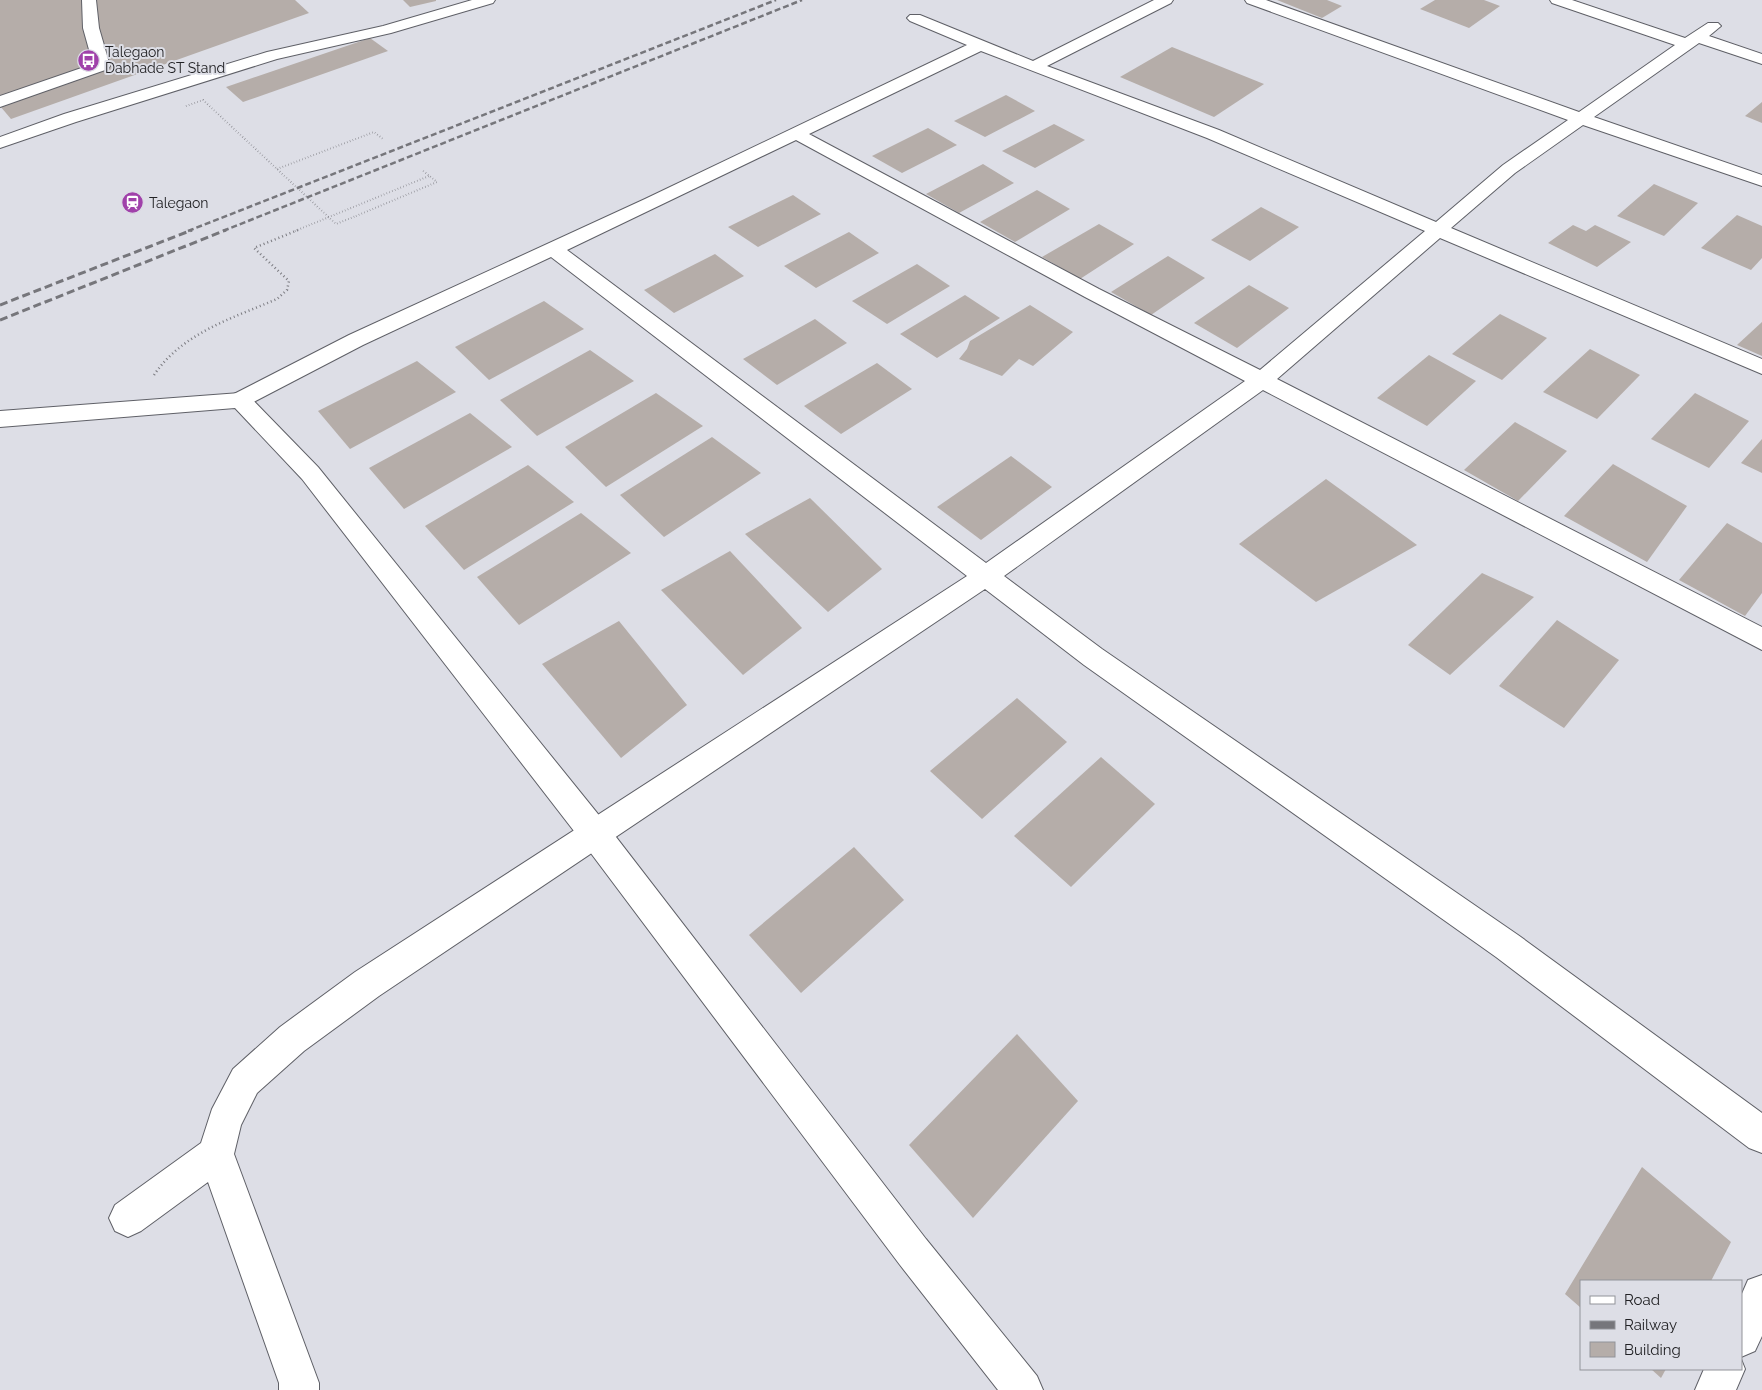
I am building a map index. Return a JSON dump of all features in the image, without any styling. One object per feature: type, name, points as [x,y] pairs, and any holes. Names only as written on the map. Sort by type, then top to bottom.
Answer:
[{"type":"street","points":[[0,102],[102,66],[91,28],[89,0]]},
{"type":"street","points":[[0,143],[70,118],[272,55],[386,30],[488,0]]},
{"type":"street","points":[[1034,66],[1166,0]]},
{"type":"street","points":[[1252,0],[1581,119],[1762,181]]},
{"type":"street","points":[[1557,0],[1699,36],[1762,59]]},
{"type":"street","points":[[915,18],[980,45],[1213,134],[1762,367]]},
{"type":"street","points":[[299,1390],[295,1374],[216,1154],[224,1120],[245,1081],[292,1039],[367,984],[986,576],[1261,381],[1509,169],[1699,36]]},
{"type":"street","points":[[0,418],[240,400],[356,340],[553,249],[980,45]]},
{"type":"street","points":[[795,134],[1261,381],[1762,640]]},
{"type":"street","points":[[553,249],[1094,657],[1507,946],[1762,1135]]},
{"type":"street","points":[[240,400],[310,473],[594,834],[914,1252],[1023,1390]]},
{"type":"street","points":[[128,1218],[216,1154]]},
{"type":"street","points":[[1742,1335],[1762,1294]]},
{"type":"street","points":[[1715,1390],[1725,1370]]},
{"type":"path","points":[[186,106],[203,100],[336,224],[437,182],[422,170]]},
{"type":"path","points":[[277,169],[374,132],[383,139]]},
{"type":"path","points":[[141,408],[155,372],[163,360],[180,346],[203,332],[277,298],[287,290],[289,281],[254,248],[429,176]]},
{"type":"building","name":"Talegaon Dabhade ST Stand","points":[[0,0],[295,0],[309,13],[11,119],[0,106]]},
{"type":"building","points":[[403,0],[436,0],[436,1],[410,7]]},
{"type":"building","points":[[1277,0],[1327,0],[1342,6],[1322,18]]},
{"type":"building","points":[[1435,0],[1484,0],[1500,6],[1469,28],[1420,9]]},
{"type":"building","points":[[370,38],[388,51],[243,102],[226,87]]},
{"type":"building","points":[[1172,47],[1264,84],[1214,117],[1120,77]]},
{"type":"building","points":[[1006,95],[1035,111],[985,137],[954,121]]},
{"type":"building","points":[[1762,102],[1762,123],[1745,116]]},
{"type":"building","points":[[1054,124],[1085,140],[1035,168],[1002,151]]},
{"type":"building","points":[[928,128],[957,145],[902,173],[872,156]]},
{"type":"building","points":[[983,164],[1014,183],[959,213],[926,194]]},
{"type":"building","points":[[1654,184],[1698,203],[1664,236],[1617,216]]},
{"type":"building","points":[[1037,190],[1070,209],[1015,242],[980,222]]},
{"type":"building","points":[[793,195],[821,214],[758,247],[728,227]]},
{"type":"building","points":[[1261,207],[1299,227],[1250,261],[1211,240]]},
{"type":"building","points":[[1737,215],[1762,226],[1762,258],[1751,270],[1701,248]]},
{"type":"building","points":[[1099,224],[1134,244],[1080,279],[1042,257]]},
{"type":"building","points":[[1573,225],[1586,231],[1595,225],[1631,242],[1597,267],[1548,243]]},
{"type":"building","points":[[849,232],[879,253],[816,288],[784,266]]},
{"type":"building","points":[[715,254],[744,276],[674,313],[644,290]]},
{"type":"building","points":[[1168,256],[1205,278],[1151,315],[1111,292]]},
{"type":"building","points":[[917,264],[950,286],[887,324],[852,301]]},
{"type":"building","points":[[1249,285],[1289,308],[1237,348],[1194,323]]},
{"type":"building","points":[[965,295],[1000,318],[937,358],[900,334]]},
{"type":"building","points":[[544,301],[584,329],[489,380],[455,347]]},
{"type":"building","points":[[1030,305],[1073,332],[1033,366],[1019,359],[1002,376],[959,359],[967,349],[970,341]]},
{"type":"building","points":[[1500,314],[1547,338],[1502,380],[1452,354]]},
{"type":"building","points":[[815,319],[847,343],[777,385],[743,359]]},
{"type":"building","points":[[1762,322],[1762,356],[1737,345]]},
{"type":"building","points":[[1590,349],[1640,375],[1597,419],[1543,392]]},
{"type":"building","points":[[590,350],[634,381],[537,436],[500,400]]},
{"type":"building","points":[[1429,355],[1476,381],[1427,426],[1377,398]]},
{"type":"building","points":[[417,361],[456,392],[350,449],[318,411]]},
{"type":"building","points":[[877,363],[912,389],[841,434],[804,406]]},
{"type":"building","points":[[656,393],[703,426],[606,487],[565,447]]},
{"type":"building","points":[[1695,393],[1749,421],[1709,468],[1651,439]]},
{"type":"building","points":[[470,413],[512,447],[404,509],[369,468]]},
{"type":"building","points":[[1515,422],[1567,451],[1518,501],[1464,470]]},
{"type":"building","points":[[712,437],[761,473],[664,537],[620,495]]},
{"type":"building","points":[[1762,439],[1762,473],[1741,463]]},
{"type":"building","points":[[1011,456],[1052,487],[981,540],[937,507]]},
{"type":"building","points":[[1613,464],[1687,506],[1647,562],[1564,516]]},
{"type":"building","points":[[528,465],[574,502],[464,570],[425,526]]},
{"type":"building","points":[[1326,479],[1417,545],[1316,602],[1239,544]]},
{"type":"building","points":[[810,498],[882,569],[828,612],[745,534]]},
{"type":"building","points":[[581,513],[631,553],[519,625],[477,577]]},
{"type":"building","points":[[1727,523],[1762,543],[1762,593],[1745,616],[1679,580]]},
{"type":"building","points":[[730,551],[802,628],[743,675],[661,590]]},
{"type":"building","points":[[1482,573],[1534,597],[1450,675],[1408,645]]},
{"type":"building","points":[[1557,620],[1619,660],[1564,728],[1499,686]]},
{"type":"building","points":[[619,621],[687,705],[621,758],[542,664]]},
{"type":"building","points":[[1017,698],[1067,742],[982,819],[930,771]]},
{"type":"building","points":[[1101,757],[1155,804],[1071,887],[1014,836]]},
{"type":"building","points":[[854,847],[904,900],[801,993],[749,935]]},
{"type":"building","points":[[1017,1034],[1078,1101],[973,1218],[909,1145]]},
{"type":"building","points":[[1642,1167],[1731,1242],[1712,1280],[1580,1280],[1580,1307],[1565,1294]]},
{"type":"building","points":[[1652,1370],[1665,1370],[1661,1378]]},
{"type":"railway","points":[[188,231],[776,0]]},
{"type":"railway","points":[[223,231],[802,0]]},
{"type":"railway","points":[[0,305],[192,230]]},
{"type":"railway","points":[[0,320],[226,230]]},
{"type":"place","name":"Talegaon Dabhade ST Stand","points":[[89,60]]},
{"type":"place","name":"Talegaon","points":[[133,203]]}]
